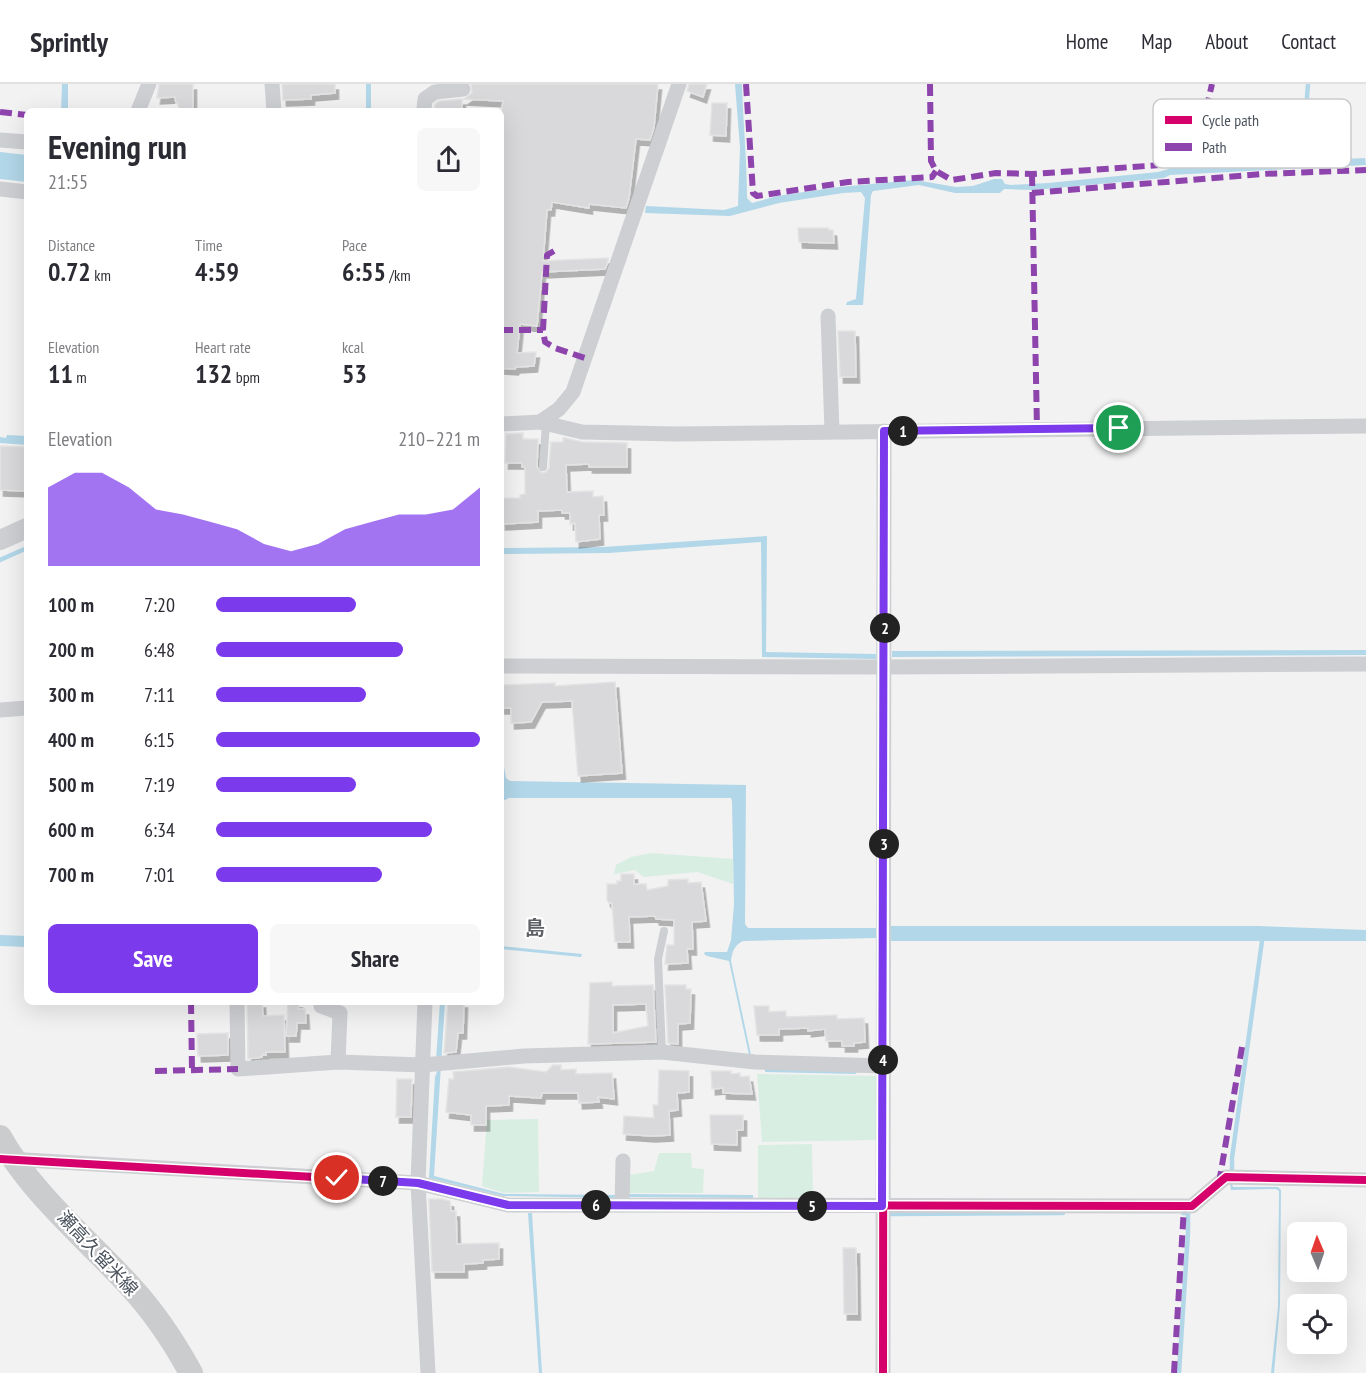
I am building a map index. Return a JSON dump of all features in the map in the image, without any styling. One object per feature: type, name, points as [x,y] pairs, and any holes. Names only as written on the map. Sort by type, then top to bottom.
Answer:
[{"type":"main road","name":"瀬高久留米線","points":[[0,1137],[6,1159],[40,1191],[132,1288],[167,1330],[191,1373]]},
{"type":"street","points":[[139,108],[149,84]]},
{"type":"street","points":[[272,84],[274,108]]},
{"type":"street","points":[[543,423],[573,392],[679,84]]},
{"type":"street","points":[[424,108],[425,99],[435,92],[463,92]]},
{"type":"street","points":[[0,140],[24,142]]},
{"type":"street","points":[[0,189],[24,192]]},
{"type":"street","points":[[828,316],[832,431]]},
{"type":"street","points":[[504,424],[543,423],[582,432],[677,434],[1366,426]]},
{"type":"street","points":[[883,1373],[884,431]]},
{"type":"street","points":[[0,540],[24,529]]},
{"type":"street","points":[[504,666],[885,667],[1366,664]]},
{"type":"street","points":[[0,710],[24,708]]},
{"type":"street","points":[[237,1005],[238,1069],[338,1062],[423,1065],[524,1056],[662,1052],[755,1062],[883,1066]]},
{"type":"street","points":[[425,1005],[418,1183],[428,1373]]},
{"type":"street","points":[[321,1006],[340,1013],[338,1062]]},
{"type":"street","points":[[6,1159],[418,1183],[508,1205],[1192,1206],[1226,1178],[1366,1180]]},
{"type":"street","points":[[622,1205],[623,1161]]},
{"type":"lane","points":[[543,423],[543,466]]},
{"type":"lane","points":[[662,1052],[658,959],[664,931]]},
{"type":"green space","points":[[651,853],[733,859],[733,884],[697,872],[644,877],[635,870],[614,874],[616,865],[631,857]]},
{"type":"green space","points":[[757,1074],[878,1076],[878,1140],[762,1142]]},
{"type":"green space","points":[[538,1119],[539,1192],[504,1193],[482,1186],[487,1120]]},
{"type":"green space","points":[[812,1144],[813,1201],[758,1199],[758,1145]]},
{"type":"green space","points":[[659,1153],[691,1153],[692,1168],[704,1169],[703,1193],[629,1193],[629,1175],[654,1171]]},
{"type":"water","points":[[62,84],[68,84],[68,108],[61,108]]},
{"type":"water","points":[[366,84],[371,84],[371,108],[366,108]]},
{"type":"water","points":[[735,84],[742,84],[747,198],[752,203],[777,196],[839,187],[915,180],[956,187],[973,186],[994,179],[1002,179],[1005,184],[1011,185],[1048,183],[1158,172],[1172,168],[1307,168],[1170,175],[1164,178],[1034,190],[1004,189],[1000,193],[955,193],[919,185],[873,191],[863,305],[846,305],[847,302],[856,299],[865,198],[861,192],[779,203],[730,216],[645,213],[646,206],[724,210],[738,206],[740,148]]},
{"type":"water","points":[[0,152],[24,155],[24,182],[0,179]]},
{"type":"water","points":[[1365,158],[1366,165],[1351,166],[1351,159]]},
{"type":"water","points":[[7,435],[24,436],[24,445],[0,443],[0,437],[6,438]]},
{"type":"water","points":[[767,536],[766,652],[876,654],[876,659],[762,657],[761,542],[609,553],[504,554],[504,548],[603,547]]},
{"type":"water","points":[[1366,650],[1366,655],[892,657],[892,651]]},
{"type":"water","points":[[504,767],[506,778],[510,781],[746,785],[745,924],[748,928],[876,928],[876,938],[743,941],[738,944],[733,951],[731,961],[751,1055],[749,1055],[729,961],[704,954],[705,952],[727,952],[731,940],[734,904],[731,798],[509,798],[504,800]]},
{"type":"water","points":[[891,926],[1258,926],[1366,930],[1366,941],[891,941]]},
{"type":"water","points":[[0,935],[24,936],[24,947],[0,946]]},
{"type":"water","points":[[504,946],[582,954],[581,957],[504,949]]},
{"type":"water","points":[[440,1005],[445,1005],[434,1176],[504,1194],[617,1195],[617,1198],[503,1196],[429,1178],[435,1077],[438,1069],[436,1060]]},
{"type":"water","points":[[765,1068],[857,1070],[856,1074],[765,1072]]},
{"type":"water","points":[[1230,1184],[1233,1187],[1278,1187],[1281,1190],[1280,1305],[1274,1373],[1271,1373],[1278,1307],[1279,1191],[1276,1189],[1231,1190]]},
{"type":"water","points":[[628,1194],[753,1195],[753,1198],[629,1197]]},
{"type":"water","points":[[528,1213],[532,1213],[542,1373],[539,1373]]},
{"type":"building","points":[[159,84],[193,84],[193,108],[179,108],[175,97],[157,98]]},
{"type":"building","points":[[282,84],[335,84],[335,93],[311,95],[311,99],[283,100]]},
{"type":"building","points":[[471,84],[658,84],[654,127],[650,140],[636,139],[626,208],[589,204],[589,208],[552,202],[551,210],[547,210],[543,261],[608,258],[608,261],[605,269],[542,272],[537,326],[520,324],[517,353],[536,352],[534,366],[504,368],[504,108],[502,108],[503,101],[464,99],[472,93]]},
{"type":"building","points":[[689,84],[707,84],[703,97],[687,91]]},
{"type":"building","points":[[462,99],[462,108],[434,108],[439,101]]},
{"type":"building","points":[[712,103],[727,103],[726,136],[710,135]]},
{"type":"building","points":[[798,228],[833,230],[834,243],[799,242]]},
{"type":"building","points":[[838,331],[855,331],[856,377],[840,377]]},
{"type":"building","points":[[523,433],[523,439],[538,439],[537,467],[542,473],[549,468],[551,442],[563,442],[565,438],[582,442],[627,443],[627,467],[566,465],[567,492],[593,491],[593,497],[603,496],[604,515],[599,515],[600,539],[576,542],[575,523],[570,524],[570,513],[562,513],[562,510],[538,511],[538,522],[504,524],[504,498],[520,498],[520,495],[525,494],[525,467],[522,467],[522,463],[505,463],[506,434]]},
{"type":"building","points":[[0,446],[24,447],[24,491],[0,490]]},
{"type":"building","points":[[615,682],[622,773],[578,776],[572,701],[542,702],[531,722],[511,723],[511,708],[504,708],[504,685],[555,683],[555,686]]},
{"type":"building","points":[[621,874],[634,874],[634,884],[646,884],[647,890],[668,886],[668,880],[688,879],[688,883],[701,882],[706,921],[692,922],[693,949],[687,949],[688,963],[665,964],[667,945],[674,945],[674,920],[656,919],[655,916],[629,917],[630,942],[615,942],[612,903],[607,900],[607,884],[617,884],[617,881],[621,881]]},
{"type":"building","points":[[612,982],[612,986],[653,985],[656,1042],[588,1044],[590,983]],"holes":[[[646,1004],[648,1026],[613,1033],[613,1005]]]},
{"type":"building","points":[[665,985],[686,985],[686,989],[691,989],[690,1023],[678,1024],[678,1044],[668,1043]]},
{"type":"building","points":[[247,1005],[262,1005],[263,1016],[284,1015],[285,1052],[266,1052],[266,1055],[262,1057],[248,1059]]},
{"type":"building","points":[[288,1005],[299,1005],[298,1009],[305,1009],[306,1023],[297,1023],[296,1036],[286,1036]]},
{"type":"building","points":[[448,1005],[464,1005],[463,1033],[458,1033],[456,1052],[444,1053]]},
{"type":"building","points":[[754,1006],[769,1006],[769,1012],[786,1011],[786,1017],[837,1015],[837,1019],[864,1018],[865,1042],[854,1043],[854,1046],[842,1046],[842,1041],[826,1041],[825,1029],[808,1031],[808,1028],[779,1029],[779,1035],[757,1035]]},
{"type":"building","points":[[228,1033],[228,1055],[198,1056],[197,1034]]},
{"type":"building","points":[[553,1065],[561,1065],[561,1070],[576,1069],[576,1074],[612,1073],[614,1099],[598,1097],[599,1102],[579,1103],[578,1093],[542,1093],[541,1098],[509,1096],[509,1105],[486,1106],[486,1125],[471,1125],[471,1115],[446,1112],[449,1079],[454,1079],[453,1072],[509,1067],[546,1072]]},
{"type":"building","points":[[659,1070],[689,1071],[689,1092],[677,1093],[678,1110],[669,1111],[670,1135],[623,1134],[624,1116],[654,1118],[653,1105],[658,1105]]},
{"type":"building","points":[[711,1071],[731,1071],[731,1074],[740,1073],[740,1077],[749,1076],[752,1094],[723,1093],[723,1088],[712,1089]]},
{"type":"building","points":[[397,1079],[412,1079],[411,1117],[396,1117]]},
{"type":"building","points":[[710,1115],[743,1115],[743,1130],[737,1130],[737,1145],[711,1144]]},
{"type":"building","points":[[429,1199],[450,1201],[451,1211],[456,1211],[457,1244],[499,1243],[499,1259],[464,1264],[464,1272],[432,1272]]},
{"type":"building","points":[[843,1248],[856,1248],[857,1314],[844,1314]]},
{"type":"waterway","points":[[1307,99],[1308,84]]},
{"type":"waterway","points":[[0,560],[24,549]]},
{"type":"waterway","points":[[1232,1172],[1232,1158],[1262,941]]},
{"type":"waterway","points":[[891,1214],[1063,1213]]},
{"type":"waterway","points":[[1179,1373],[1188,1232],[1188,1213],[1183,1213]]},
{"type":"marked path","points":[[746,84],[753,193],[757,196],[848,182],[932,177],[936,171]]},
{"type":"marked path","points":[[930,84],[931,161],[936,171],[952,180],[996,173],[1032,174],[1153,166]]},
{"type":"marked path","points":[[1209,99],[1212,84]]},
{"type":"marked path","points":[[0,112],[24,115]]},
{"type":"marked path","points":[[1032,193],[1262,174],[1366,170]]},
{"type":"marked path","points":[[1032,174],[1037,429]]},
{"type":"marked path","points":[[554,251],[547,255],[543,330],[545,342],[555,348],[585,358]]},
{"type":"marked path","points":[[504,330],[543,330]]},
{"type":"marked path","points":[[191,1005],[192,1070]]},
{"type":"marked path","points":[[1219,1183],[1242,1047]]},
{"type":"marked path","points":[[155,1071],[238,1069]]},
{"type":"marked path","points":[[1174,1373],[1184,1207]]},
{"type":"cycle path","points":[[883,1373],[884,431]]},
{"type":"cycle path","points":[[0,1159],[418,1183],[508,1205],[1192,1206],[1226,1177],[1366,1180]]},
{"type":"district","name":"島","points":[[535,928]]},
{"type":"route","points":[[337,1178],[418,1183],[508,1205],[882,1206],[884,431],[1119,428]]}]
